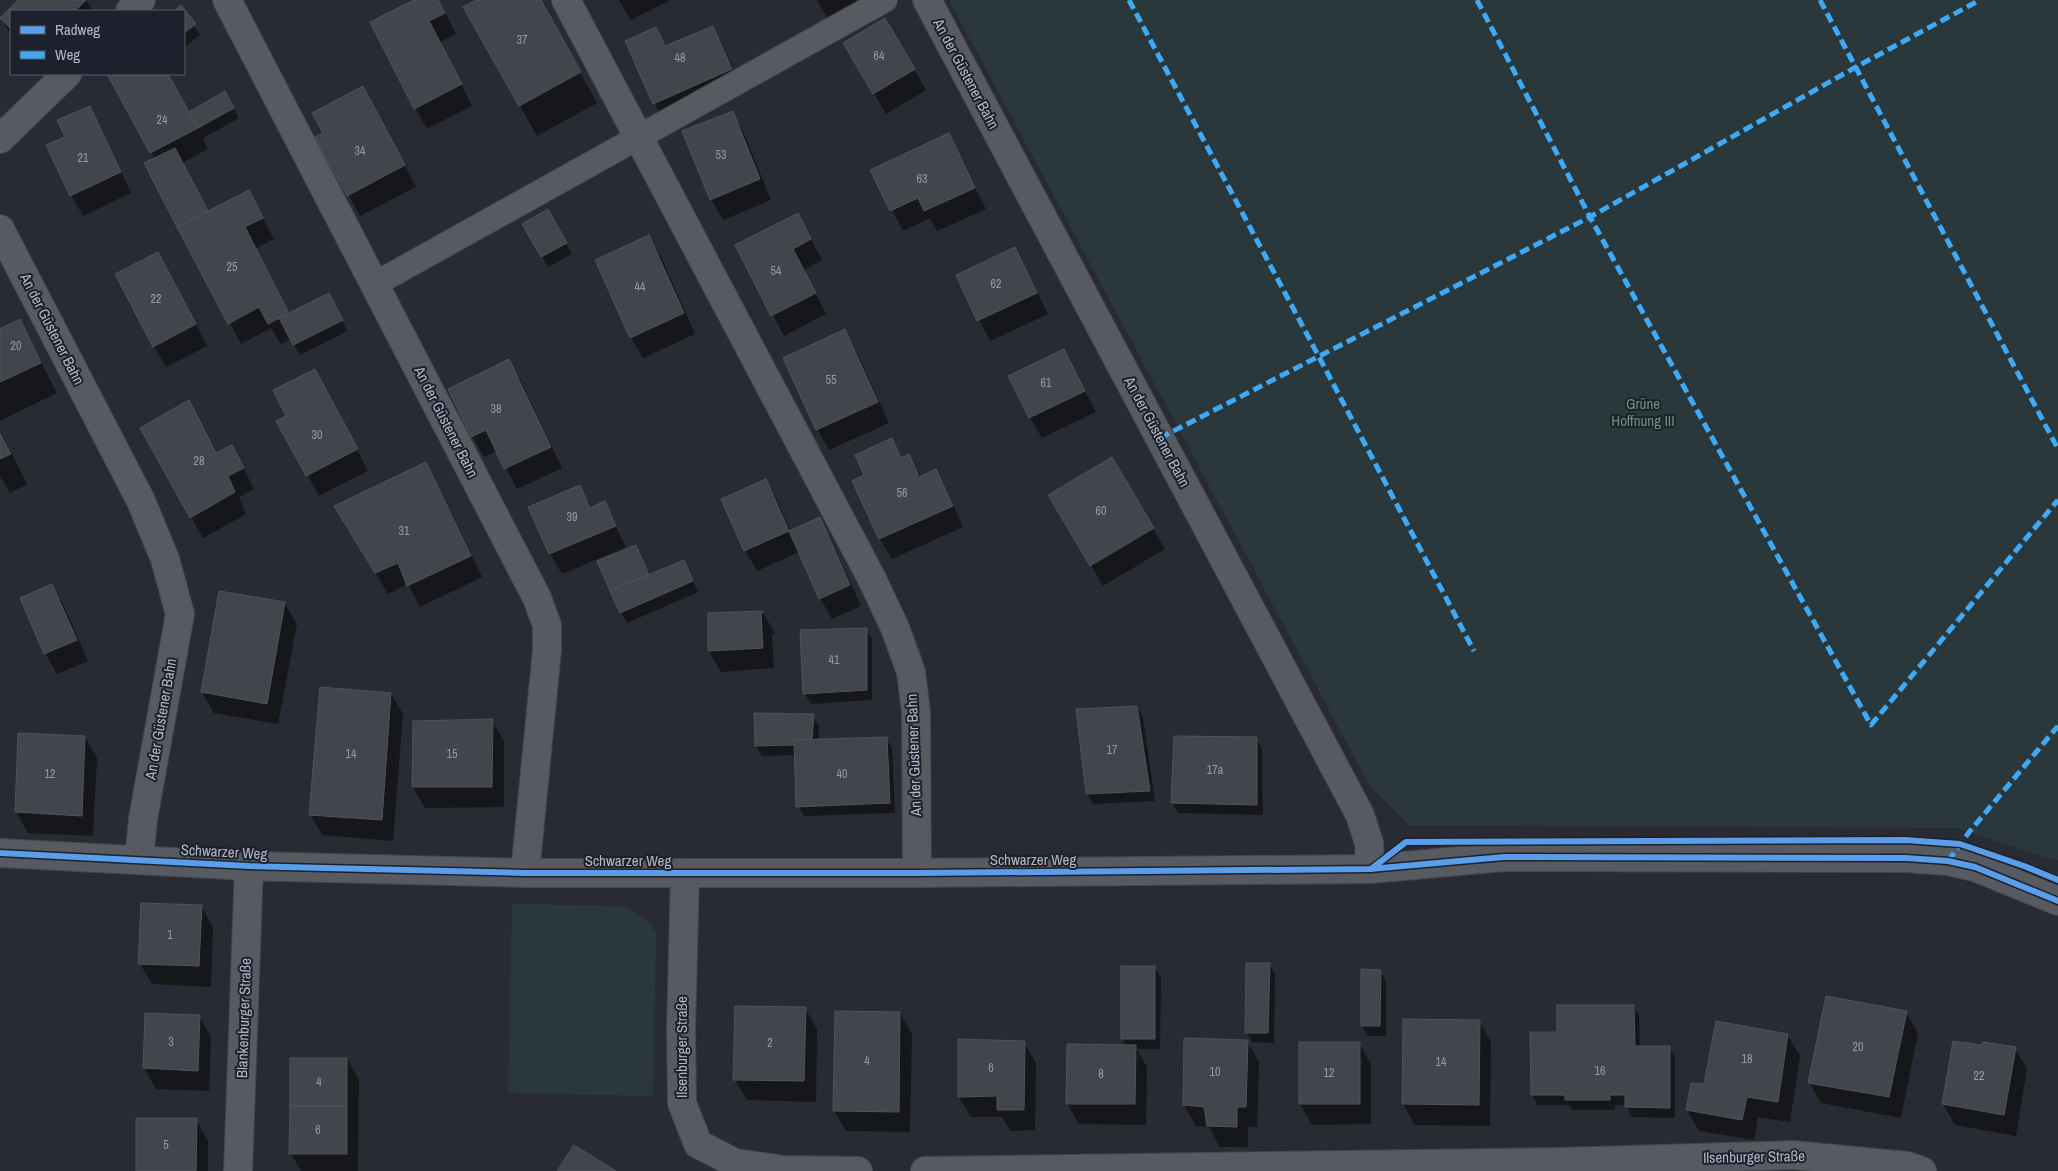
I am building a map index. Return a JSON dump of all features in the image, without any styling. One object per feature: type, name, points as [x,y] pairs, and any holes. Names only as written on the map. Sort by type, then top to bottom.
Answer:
[{"type":"street","points":[[131,10],[141,0]]},
{"type":"street","name":"An der Güstener Bahn","points":[[227,0],[537,598],[546,625],[546,650],[525,873]]},
{"type":"street","name":"An der Güstener Bahn","points":[[566,0],[872,579],[895,628],[911,672],[916,712],[916,873]]},
{"type":"street","name":"An der Güstener Bahn","points":[[927,0],[1360,815],[1369,843],[1370,869]]},
{"type":"street","points":[[0,139],[65,75]]},
{"type":"street","name":"An der Güstener Bahn","points":[[0,229],[141,501],[165,559],[180,614],[143,819],[139,860]]},
{"type":"street","name":"Schwarzer Weg","points":[[0,853],[249,866],[525,873],[916,873],[1370,869],[1504,857],[1906,858],[1948,861],[1975,868],[2058,901]]},
{"type":"street","name":"Blankenburger Straße","points":[[238,1171],[249,866]]},
{"type":"street","name":"Ilsenburger Straße","points":[[685,873],[681,1029],[682,1103],[698,1144],[735,1163],[785,1170],[858,1171]]},
{"type":"street","name":"Ilsenburger Straße","points":[[925,1171],[1559,1166],[1793,1155],[1907,1166],[1922,1171]]},
{"type":"lane","points":[[375,284],[885,0]]},
{"type":"green space","name":"Grüne Hoffnung III","points":[[949,0],[2058,0],[2058,860],[1957,828],[1409,825],[1370,786]]},
{"type":"green space","points":[[512,904],[623,906],[649,922],[656,933],[653,1096],[508,1093]]},
{"type":"building","points":[[18,0],[86,0],[76,10],[10,10],[10,28],[0,18]]},
{"type":"building","points":[[414,0],[438,0],[445,13],[429,21],[462,84],[414,109],[370,22]]},
{"type":"building","points":[[476,0],[541,0],[581,72],[519,106],[463,7]]},
{"type":"building","points":[[181,5],[185,10],[175,10]]},
{"type":"building","points":[[185,10],[196,24],[185,32]]},
{"type":"building","points":[[885,18],[915,69],[873,94],[843,43]]},
{"type":"building","points":[[713,26],[732,69],[653,104],[625,41],[656,27],[665,46]]},
{"type":"building","points":[[108,75],[169,75],[198,128],[150,153]]},
{"type":"building","points":[[363,86],[405,165],[347,196],[315,137],[323,133],[312,113]]},
{"type":"building","points":[[225,91],[234,108],[198,128],[189,112]]},
{"type":"building","points":[[90,106],[121,172],[70,196],[46,145],[65,137],[57,120]]},
{"type":"building","points":[[733,111],[760,179],[710,200],[682,131]]},
{"type":"building","points":[[949,133],[975,188],[924,211],[918,198],[890,211],[870,170]]},
{"type":"building","points":[[175,148],[208,211],[177,227],[144,163]]},
{"type":"building","points":[[249,190],[263,218],[245,227],[289,313],[268,324],[259,307],[228,324],[177,227]]},
{"type":"building","points":[[548,209],[567,243],[541,257],[522,224]]},
{"type":"building","points":[[798,213],[811,239],[793,249],[816,293],[771,316],[735,245]]},
{"type":"building","points":[[649,235],[684,313],[630,338],[595,260]]},
{"type":"building","points":[[1015,247],[1037,293],[977,321],[956,275]]},
{"type":"building","points":[[158,252],[196,324],[153,347],[115,274]]},
{"type":"building","points":[[329,293],[343,320],[293,345],[279,318]]},
{"type":"building","points":[[20,319],[41,363],[0,382],[0,329]]},
{"type":"building","points":[[845,329],[878,402],[816,430],[783,358]]},
{"type":"building","points":[[1064,349],[1085,391],[1029,418],[1008,376]]},
{"type":"building","points":[[509,359],[551,447],[504,469],[486,430],[471,437],[448,389]]},
{"type":"building","points":[[315,369],[358,449],[306,476],[276,421],[286,416],[273,390]]},
{"type":"building","points":[[189,400],[216,453],[232,445],[244,468],[228,476],[235,492],[190,518],[140,428]]},
{"type":"building","points":[[0,433],[11,454],[0,459]]},
{"type":"building","points":[[892,438],[901,458],[909,454],[919,477],[936,469],[953,506],[879,539],[852,481],[864,475],[855,455]]},
{"type":"building","points":[[1112,457],[1154,528],[1090,566],[1048,495]]},
{"type":"building","points":[[426,462],[471,556],[407,586],[398,563],[375,573],[334,506]]},
{"type":"building","points":[[766,479],[789,531],[744,551],[721,499]]},
{"type":"building","points":[[580,485],[590,508],[605,501],[616,526],[549,554],[528,507]]},
{"type":"building","points":[[820,517],[850,585],[819,599],[789,531]]},
{"type":"building","points":[[636,545],[649,575],[610,591],[597,561]]},
{"type":"building","points":[[684,560],[693,581],[620,613],[610,591]]},
{"type":"building","points":[[52,584],[77,640],[44,654],[20,598]]},
{"type":"building","points":[[219,591],[285,602],[267,704],[201,692]]},
{"type":"building","points":[[764,611],[761,614],[763,648],[708,651],[708,613]]},
{"type":"building","points":[[867,628],[867,690],[803,694],[800,630]]},
{"type":"building","points":[[320,687],[391,693],[382,820],[309,815]]},
{"type":"building","points":[[1137,706],[1150,791],[1086,794],[1076,709]]},
{"type":"building","points":[[754,713],[814,714],[812,739],[794,740],[794,745],[755,746]]},
{"type":"building","points":[[493,719],[492,787],[412,787],[413,721]]},
{"type":"building","points":[[18,733],[85,736],[82,816],[15,812]]},
{"type":"building","points":[[1174,736],[1257,737],[1257,805],[1171,803]]},
{"type":"building","points":[[887,737],[890,803],[796,807],[794,740]]},
{"type":"building","points":[[141,903],[202,905],[199,966],[138,964]]},
{"type":"building","points":[[1246,963],[1270,963],[1268,1033],[1245,1033]]},
{"type":"building","points":[[1121,966],[1155,966],[1155,1039],[1121,1039]]},
{"type":"building","points":[[1361,969],[1381,970],[1380,1026],[1361,1026]]},
{"type":"building","points":[[1826,996],[1907,1011],[1889,1097],[1808,1083]]},
{"type":"building","points":[[1557,1005],[1634,1005],[1635,1046],[1670,1046],[1670,1108],[1625,1107],[1625,1095],[1610,1095],[1610,1100],[1565,1100],[1565,1095],[1531,1095],[1530,1032],[1557,1032]]},
{"type":"building","points":[[735,1006],[806,1007],[804,1081],[733,1080]]},
{"type":"building","points":[[835,1011],[900,1012],[899,1112],[833,1111]]},
{"type":"building","points":[[145,1013],[200,1015],[198,1071],[143,1068]]},
{"type":"building","points":[[1403,1019],[1480,1020],[1479,1105],[1402,1104]]},
{"type":"building","points":[[1716,1021],[1788,1034],[1778,1102],[1747,1097],[1742,1120],[1686,1110],[1691,1083],[1704,1084]]},
{"type":"building","points":[[1184,1038],[1248,1040],[1246,1107],[1237,1107],[1237,1127],[1207,1126],[1204,1107],[1183,1105]]},
{"type":"building","points":[[958,1039],[1025,1041],[1024,1110],[997,1110],[997,1096],[958,1097]]},
{"type":"building","points":[[1953,1041],[1982,1045],[1983,1042],[2016,1047],[2004,1115],[1942,1104]]},
{"type":"building","points":[[1299,1042],[1360,1042],[1360,1104],[1299,1104]]},
{"type":"building","points":[[1067,1044],[1136,1045],[1135,1104],[1066,1104]]},
{"type":"building","points":[[290,1058],[347,1058],[347,1106],[290,1106]]},
{"type":"building","points":[[290,1106],[347,1106],[347,1154],[289,1154]]},
{"type":"building","points":[[136,1118],[197,1118],[196,1171],[136,1171]]},
{"type":"building","points":[[574,1145],[616,1171],[557,1171]]},
{"type":"marked path","points":[[1129,0],[1474,651]]},
{"type":"marked path","points":[[1477,0],[1590,217],[1871,725],[2058,500]]},
{"type":"marked path","points":[[1820,0],[2058,449]]},
{"type":"marked path","points":[[1160,438],[1590,217],[1856,67],[1980,0]]},
{"type":"marked path","points":[[1948,861],[1970,831],[2058,726]]},
{"type":"cycle path","points":[[1371,869],[1406,842],[1905,840],[1960,844],[2058,880]]},
{"type":"cycle path","points":[[0,853],[249,866],[525,873],[917,873],[1370,869],[1504,857],[1906,858],[1948,861],[1975,867],[2058,901]]}]
